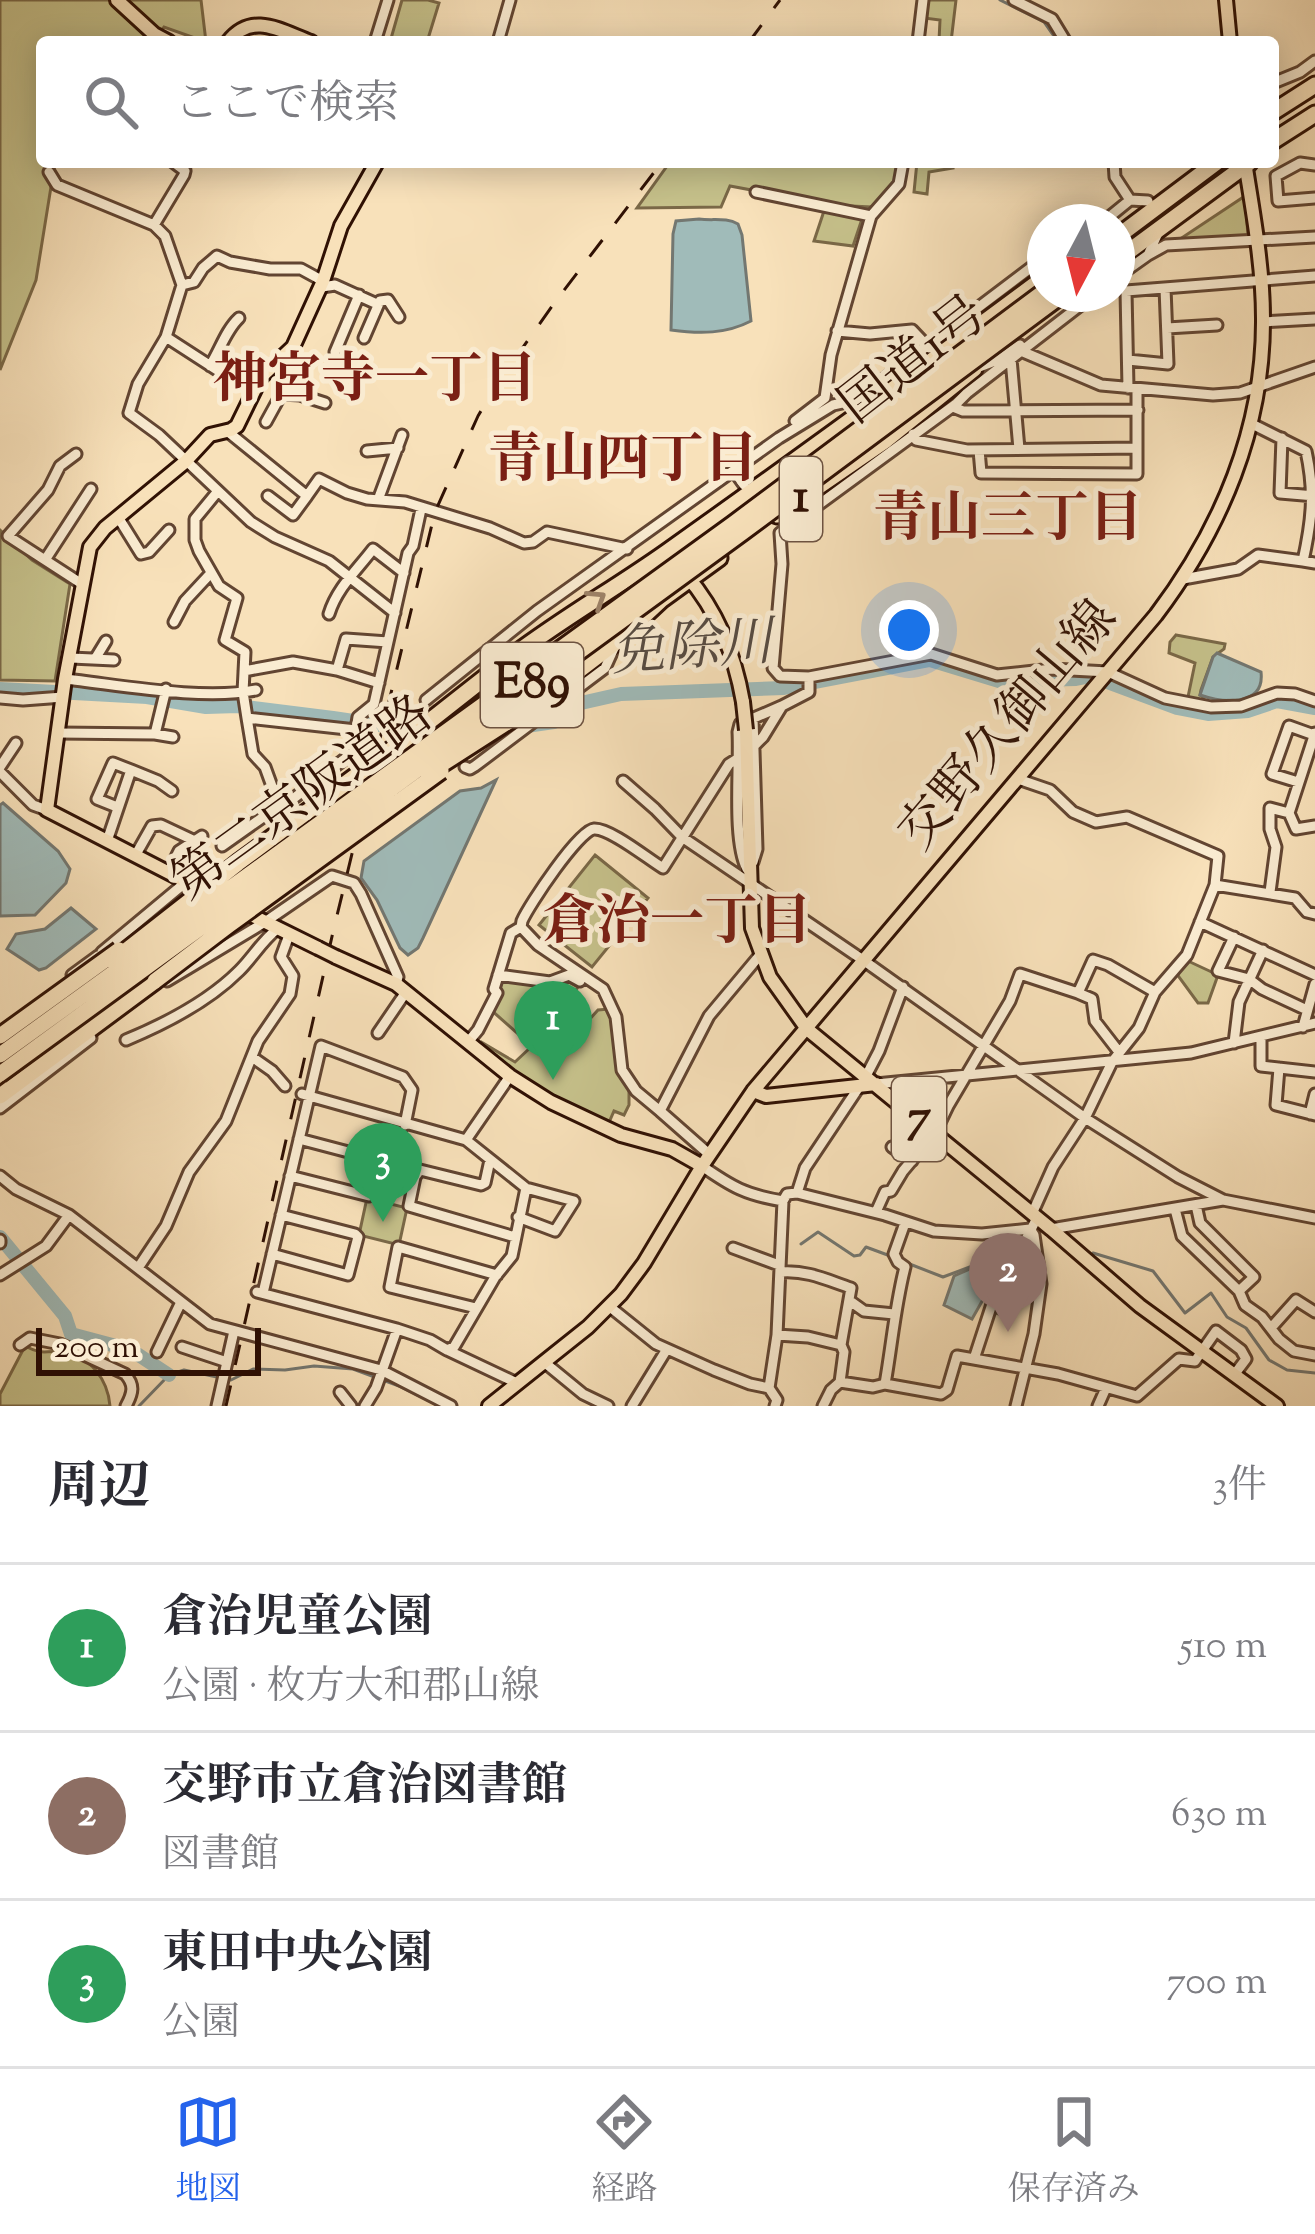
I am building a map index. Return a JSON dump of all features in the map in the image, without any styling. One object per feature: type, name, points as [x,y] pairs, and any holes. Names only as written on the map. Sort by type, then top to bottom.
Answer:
[{"type":"highway","points":[[1279,108],[1315,85]]},
{"type":"highway","points":[[1279,118],[1315,96]]},
{"type":"highway","points":[[1279,140],[1315,118]]},
{"type":"highway","points":[[1135,211],[1193,168]]},
{"type":"highway","points":[[1135,224],[1209,168]]},
{"type":"highway","points":[[1135,249],[1239,168]]},
{"type":"highway","points":[[1135,250],[1240,168]]},
{"type":"highway","name":"国道1号","points":[[0,1036],[421,717],[667,553],[932,352],[1027,290]]},
{"type":"highway","name":"第二京阪道路","points":[[0,1054],[733,524],[1027,304]]},
{"type":"highway","name":"第二京阪道路","points":[[0,1074],[1043,312]]},
{"type":"highway","name":"国道1号","points":[[0,1096],[531,706],[735,544],[962,388],[974,369],[1045,312]]},
{"type":"highway","points":[[0,1036],[43,1016],[501,665]]},
{"type":"highway","points":[[0,1085],[425,775],[531,706]]},
{"type":"main road","points":[[117,0],[158,36]]},
{"type":"main road","points":[[1226,0],[1229,36]]},
{"type":"main road","points":[[234,36],[249,25],[269,33]]},
{"type":"main road","points":[[374,168],[341,226],[293,347],[266,370],[236,426],[210,435],[90,548],[47,810],[401,988],[510,1076],[576,1116],[706,1160],[644,1263],[610,1306],[489,1406]]},
{"type":"main road","name":"交野久御山線","points":[[706,1160],[753,1091],[1104,677],[1202,550],[1228,496],[1258,388],[1262,280],[1247,168]]},
{"type":"main road","name":"7","points":[[667,553],[717,620],[734,660],[750,724],[752,928],[770,977],[807,1029],[1140,1306],[1277,1406]]},
{"type":"main road","name":"7","points":[[753,1091],[766,1096],[867,1082]]},
{"type":"street","points":[[377,36],[388,0]]},
{"type":"street","points":[[500,36],[510,0]]},
{"type":"street","points":[[919,36],[923,0]]},
{"type":"street","points":[[1015,0],[1052,20],[1062,36]]},
{"type":"street","points":[[1279,81],[1315,61]]},
{"type":"street","points":[[1278,201],[1276,176],[1300,163],[1315,166]]},
{"type":"street","points":[[154,225],[184,175],[181,168]]},
{"type":"street","points":[[779,438],[825,398],[837,331],[871,216],[899,184],[902,168]]},
{"type":"street","points":[[1114,168],[1130,200]]},
{"type":"street","points":[[49,172],[57,185],[154,225],[166,236],[182,285],[166,337],[138,384],[129,412],[251,522],[329,561],[395,613]]},
{"type":"street","points":[[756,192],[871,216]]},
{"type":"street","points":[[1252,205],[1315,198]]},
{"type":"street","points":[[1125,204],[1148,201]]},
{"type":"street","points":[[1148,255],[1160,228]]},
{"type":"street","points":[[1135,258],[1166,244],[1315,237]]},
{"type":"street","points":[[182,285],[194,282],[217,256],[270,269],[301,269],[321,284],[335,285],[377,304]]},
{"type":"street","points":[[426,700],[537,611],[779,438],[833,405],[856,400],[932,352],[1027,272]]},
{"type":"street","points":[[1135,290],[1315,276]]},
{"type":"street","points":[[1007,305],[1027,282]]},
{"type":"street","points":[[1128,360],[1168,364],[1165,288]]},
{"type":"street","points":[[335,352],[359,296]]},
{"type":"street","points":[[364,338],[377,304],[384,299],[400,317]]},
{"type":"street","points":[[1072,312],[1011,359],[962,388],[952,407],[780,533],[782,564],[773,668],[780,676],[809,677],[932,654],[997,675],[1052,669],[1104,677],[1165,698],[1211,707],[1241,706],[1277,693],[1315,701]]},
{"type":"street","points":[[979,450],[981,473],[1137,474],[1138,410],[1128,360],[1127,312]]},
{"type":"street","points":[[210,366],[238,318]]},
{"type":"street","points":[[1264,322],[1315,319]]},
{"type":"street","points":[[1166,328],[1217,326]]},
{"type":"street","points":[[974,369],[1051,328]]},
{"type":"street","points":[[837,331],[912,330],[962,388]]},
{"type":"street","points":[[166,337],[228,375],[258,382]]},
{"type":"street","points":[[266,422],[299,362],[293,347]]},
{"type":"street","points":[[1021,351],[1089,381],[1232,394],[1315,367]]},
{"type":"street","points":[[1011,359],[1019,449]]},
{"type":"street","points":[[282,394],[326,403]]},
{"type":"street","points":[[952,407],[963,411],[1138,410]]},
{"type":"street","points":[[1184,579],[1238,569],[1258,555],[1309,562],[1315,496],[1311,449],[1250,423]]},
{"type":"street","points":[[227,431],[307,496]]},
{"type":"street","points":[[913,434],[916,440],[979,450],[1137,448]]},
{"type":"street","points":[[377,500],[402,435]]},
{"type":"street","points":[[1282,438],[1280,493],[1315,496]]},
{"type":"street","points":[[367,451],[398,448]]},
{"type":"street","points":[[76,454],[60,466],[40,501],[8,536],[82,584]]},
{"type":"street","points":[[734,471],[744,485]]},
{"type":"street","points":[[268,496],[293,515],[319,479],[347,493],[405,502],[524,543],[547,532],[627,549]]},
{"type":"street","points":[[45,560],[91,488]]},
{"type":"street","points":[[218,491],[195,519],[195,540],[219,586],[237,598],[225,640],[245,652],[245,706],[253,754],[332,876],[354,883],[361,894],[401,988],[378,1033]]},
{"type":"street","points":[[0,698],[23,700],[64,689],[165,696],[245,706],[356,730],[379,683],[422,508]]},
{"type":"street","points":[[118,517],[141,554],[169,530]]},
{"type":"street","points":[[329,614],[333,600],[373,549],[404,573]]},
{"type":"street","points":[[174,622],[185,601],[211,572]]},
{"type":"street","points":[[337,670],[346,639],[388,641]]},
{"type":"street","points":[[94,658],[106,641]]},
{"type":"street","points":[[465,767],[475,766],[593,678],[605,668],[616,642]]},
{"type":"street","points":[[70,658],[114,660]]},
{"type":"street","points":[[244,671],[293,662],[379,683]]},
{"type":"street","points":[[749,877],[741,858],[740,724],[750,724],[809,692],[809,677]]},
{"type":"street","points":[[245,706],[256,689]]},
{"type":"street","points":[[155,734],[165,696]]},
{"type":"street","points":[[754,746],[782,706]]},
{"type":"street","points":[[749,877],[757,849],[750,724]]},
{"type":"street","points":[[1298,782],[1272,774],[1289,726],[1315,734],[1289,813],[1296,829],[1315,826]]},
{"type":"street","points":[[58,733],[173,737]]},
{"type":"street","points":[[16,743],[0,770],[33,806],[47,810]]},
{"type":"street","points":[[222,846],[355,752]]},
{"type":"street","points":[[468,1042],[497,993],[494,989],[511,933],[521,927],[526,910],[566,853],[594,829],[663,868],[729,764],[740,757]]},
{"type":"street","points":[[117,807],[97,799],[113,763],[172,791]]},
{"type":"street","points":[[107,841],[130,770]]},
{"type":"street","points":[[974,1359],[984,1323],[1053,1167],[1155,992],[1187,955],[1215,885],[1218,856],[1127,817],[1096,822],[1073,812],[1049,790],[1018,779]]},
{"type":"street","points":[[623,781],[682,838],[749,877],[1085,1118],[1178,1177],[1222,1200],[1315,1218]]},
{"type":"street","points":[[1270,892],[1276,847],[1270,808],[1289,813]]},
{"type":"street","points":[[203,891],[297,822]]},
{"type":"street","points":[[135,856],[152,826],[199,838],[179,851],[168,873]]},
{"type":"street","points":[[126,1040],[172,1021],[239,971],[332,876]]},
{"type":"street","points":[[0,1036],[186,882]]},
{"type":"street","points":[[1215,885],[1295,898],[1315,914]]},
{"type":"street","points":[[1200,922],[1315,975]]},
{"type":"street","points":[[0,1108],[176,975],[229,925]]},
{"type":"street","points":[[521,927],[548,953],[603,989],[616,1017],[622,1070],[636,1091],[737,1191],[783,1201]]},
{"type":"street","points":[[176,975],[277,929]]},
{"type":"street","points":[[138,1268],[166,1226],[189,1172],[226,1121],[258,1041],[290,994],[293,976],[281,958],[277,929]]},
{"type":"street","points":[[1234,938],[1218,971],[1249,979],[1307,1010]]},
{"type":"street","points":[[98,956],[124,946]]},
{"type":"street","points":[[1234,1043],[1239,1002],[1263,950]]},
{"type":"street","points":[[660,1112],[709,1016],[760,955]]},
{"type":"street","points":[[1078,993],[1093,960],[1155,992]]},
{"type":"street","points":[[875,1212],[885,1192],[891,1191],[935,1133],[1010,1001],[1020,974],[1092,999],[1095,1022],[1115,1057]]},
{"type":"street","points":[[498,975],[550,982],[571,976],[599,992],[603,989]]},
{"type":"street","points":[[867,1082],[1191,1052],[1234,1043],[1309,1025],[1307,1010],[1315,984]]},
{"type":"street","points":[[797,1193],[805,1168],[867,1082],[903,988]]},
{"type":"street","points":[[1261,1037],[1261,1066],[1315,1072]]},
{"type":"street","points":[[405,1125],[412,1090],[403,1077],[321,1046],[260,1293],[430,1340],[517,1383]]},
{"type":"street","points":[[252,1057],[285,1086]]},
{"type":"street","points":[[1279,1068],[1276,1105],[1312,1114],[1315,1094]]},
{"type":"street","points":[[466,1140],[510,1076]]},
{"type":"street","points":[[306,1095],[466,1140],[526,1188],[574,1201],[555,1231],[518,1217]]},
{"type":"street","points":[[290,1176],[369,1196],[375,1159],[299,1139]]},
{"type":"street","points":[[892,1147],[911,1161]]},
{"type":"street","points":[[490,1160],[481,1185],[420,1170],[410,1206],[515,1237]]},
{"type":"street","points":[[0,1176],[69,1215],[210,1324],[381,1370],[451,1406]]},
{"type":"street","points":[[447,1350],[454,1347],[512,1256],[526,1188]]},
{"type":"street","points":[[779,1404],[769,1388],[787,1194],[875,1212],[934,1231],[982,1234],[1033,1220]]},
{"type":"street","points":[[1051,1229],[1222,1200]]},
{"type":"street","points":[[1196,1205],[1200,1222],[1254,1277],[1239,1291]]},
{"type":"street","points":[[1175,1209],[1182,1236],[1239,1291],[1245,1305],[1294,1352],[1315,1355]]},
{"type":"street","points":[[0,1275],[46,1246],[69,1215]]},
{"type":"street","points":[[272,1254],[348,1276],[353,1262],[356,1234],[281,1215]]},
{"type":"street","points":[[1016,1406],[1042,1284],[1033,1220]]},
{"type":"street","points":[[884,1384],[904,1267],[896,1258],[905,1223]]},
{"type":"street","points":[[476,1308],[391,1287],[398,1247],[496,1275]]},
{"type":"street","points":[[733,1248],[780,1268],[851,1288],[840,1382],[823,1406]]},
{"type":"street","points":[[1271,1328],[1296,1300],[1315,1312]]},
{"type":"street","points":[[850,1301],[864,1311],[894,1314]]},
{"type":"street","points":[[157,1352],[182,1302]]},
{"type":"street","points":[[610,1306],[656,1344],[769,1388]]},
{"type":"street","points":[[365,1406],[397,1329]]},
{"type":"street","points":[[218,1406],[234,1331]]},
{"type":"street","points":[[840,1382],[941,1394],[947,1390],[957,1356],[1058,1374],[1137,1396],[1178,1360],[1195,1361],[1216,1331],[1246,1359],[1234,1375]]},
{"type":"street","points":[[777,1335],[842,1345]]},
{"type":"street","points":[[20,1345],[30,1337],[60,1344],[125,1374],[133,1394],[127,1406]]},
{"type":"street","points":[[182,1347],[227,1362]]},
{"type":"street","points":[[632,1406],[667,1349]]},
{"type":"street","points":[[544,1362],[583,1394],[608,1406]]},
{"type":"street","points":[[1097,1406],[1106,1388]]},
{"type":"street","points":[[927,1406],[929,1392]]},
{"type":"street","points":[[340,1393],[351,1406]]},
{"type":"shaded area","points":[[0,0],[201,0],[205,36],[164,27],[157,36],[36,36],[36,168],[54,168],[36,280],[0,370]]},
{"type":"shaded area","points":[[402,0],[439,3],[429,36],[392,36]]},
{"type":"shaded area","points":[[926,0],[956,0],[952,36],[939,36],[940,20],[924,18]]},
{"type":"shaded area","points":[[666,168],[900,168],[896,184],[872,207],[831,205],[730,186],[721,207],[637,208]]},
{"type":"shaded area","points":[[916,168],[953,168],[929,172],[927,194],[914,192]]},
{"type":"shaded area","points":[[1245,196],[1248,236],[1177,241]]},
{"type":"shaded area","points":[[824,211],[866,217],[853,246],[814,241]]},
{"type":"shaded area","points":[[0,530],[32,560],[70,584],[55,681],[0,680]]},
{"type":"shaded area","points":[[1176,635],[1225,644],[1213,657],[1200,695],[1205,697],[1200,700],[1188,697],[1195,663],[1169,653]]},
{"type":"shaded area","points":[[595,855],[648,898],[592,967],[539,925]]},
{"type":"shaded area","points":[[1188,961],[1218,975],[1208,1003],[1198,1003],[1176,973]]},
{"type":"shaded area","points":[[501,978],[565,980],[578,987],[566,999],[549,1004],[549,1009],[560,1005],[568,1009],[555,1021],[549,1040],[569,1048],[582,1019],[588,1021],[598,1010],[609,1009],[622,1078],[629,1088],[624,1115],[614,1111],[607,1127],[547,1097],[476,1044],[481,1042],[515,1062],[532,1046],[491,1010]]},
{"type":"shaded area","points":[[367,1198],[407,1208],[399,1245],[359,1235]]},
{"type":"shaded area","points":[[1034,1263],[1038,1265],[1037,1298],[1012,1292],[1004,1316],[993,1312],[1013,1265],[1030,1271]]},
{"type":"shaded area","points":[[25,1346],[81,1358],[101,1378],[110,1406],[0,1406],[0,1394]]},
{"type":"water","points":[[676,221],[738,224],[751,321],[713,332],[671,330]]},
{"type":"water","points":[[1217,653],[1261,672],[1250,697],[1220,700],[1200,695]]},
{"type":"water","points":[[496,780],[418,948],[408,955],[361,878],[364,861],[460,791]]},
{"type":"water","points":[[3,803],[58,851],[70,869],[66,883],[35,915],[0,916]]},
{"type":"water","points":[[71,908],[96,929],[46,968],[39,970],[7,949],[16,934],[45,929]]},
{"type":"water","points":[[999,1256],[1007,1257],[972,1319],[944,1305],[954,1276]]},
{"type":"waterway","points":[[1000,0],[1044,22],[1054,36]]},
{"type":"waterway","name":"免除川","points":[[493,731],[554,722],[581,703],[621,694],[784,688],[930,660],[999,681],[1091,676],[1177,708],[1208,714],[1248,711],[1277,701],[1315,708]]},
{"type":"waterway","name":"免除川","points":[[0,689],[238,706],[447,735]]},
{"type":"waterway","points":[[801,1244],[818,1232],[854,1256],[866,1247],[893,1257]]},
{"type":"waterway","points":[[907,1263],[943,1277],[1015,1250],[1021,1236]]},
{"type":"waterway","points":[[0,1237],[65,1316],[71,1334],[131,1350],[169,1375]]},
{"type":"waterway","points":[[1093,1253],[1153,1271],[1185,1313],[1211,1293],[1227,1317],[1246,1328],[1269,1360],[1287,1370],[1315,1373]]},
{"type":"waterway","points":[[139,1406],[169,1375],[184,1370],[231,1380],[253,1369],[314,1366],[353,1369],[440,1406]]},
{"type":"tunnel","points":[[426,700],[447,736]]},
{"type":"railway","points":[[753,36],[780,0]]},
{"type":"railway","points":[[226,1406],[333,932],[435,512],[497,384],[657,168]]},
{"type":"place","name":"倉治児童公園","points":[[553,1080]]},
{"type":"place","name":"東田中央公園","points":[[383,1222]]},
{"type":"place","name":"交野市立倉治図書館","points":[[1008,1332]]},
{"type":"district","name":"神宮寺一丁目","points":[[375,383]]},
{"type":"district","name":"青山四丁目","points":[[623,463]]},
{"type":"district","name":"青山三丁目","points":[[1008,522]]},
{"type":"district","name":"倉治一丁目","points":[[677,925]]}]
